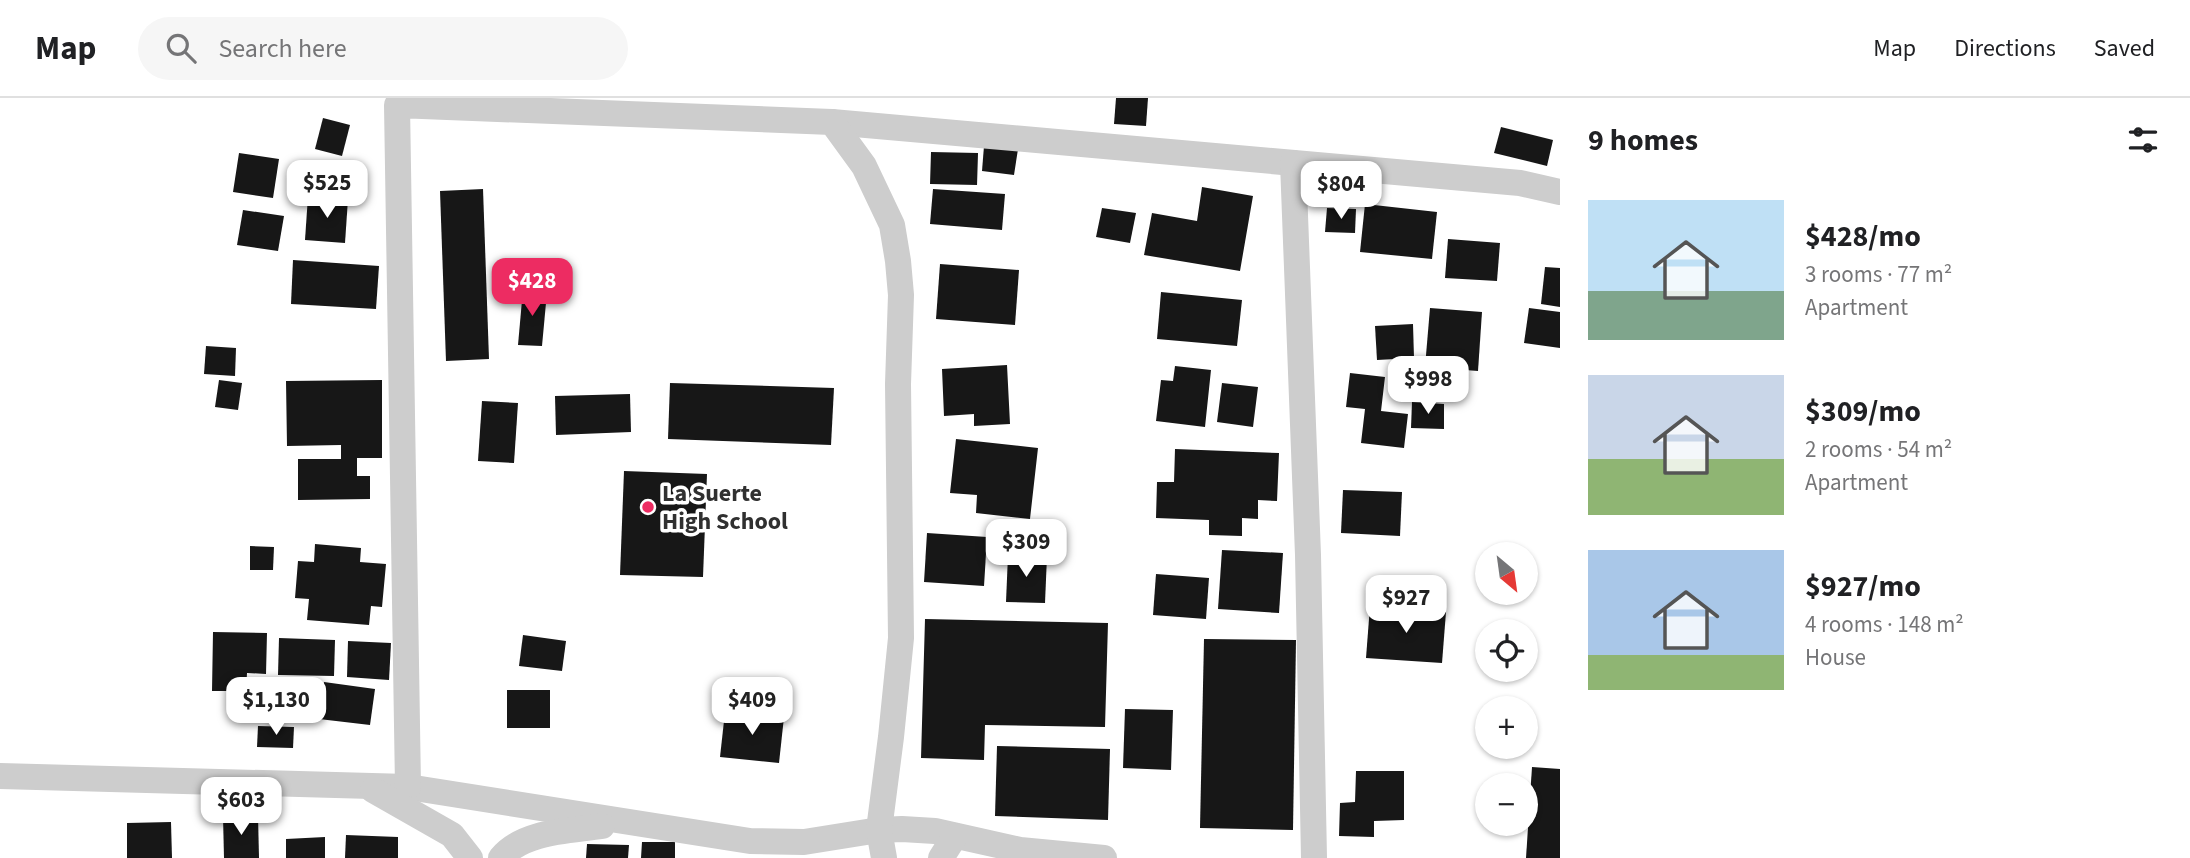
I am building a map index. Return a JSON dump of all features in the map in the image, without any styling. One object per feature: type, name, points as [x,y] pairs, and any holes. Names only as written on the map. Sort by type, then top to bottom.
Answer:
[{"type":"street","points":[[408,787],[397,102],[832,122],[1520,183],[1560,192]]},
{"type":"street","points":[[832,122],[864,166],[892,225],[901,295],[898,384],[901,638],[878,830],[884,858]]},
{"type":"street","points":[[1293,163],[1308,555],[1314,858]]},
{"type":"street","points":[[0,776],[408,787],[750,841],[804,842],[878,830],[913,830],[955,835],[1020,850],[1104,858]]},
{"type":"street","points":[[364,785],[452,835],[470,858]]},
{"type":"street","points":[[501,858],[506,852],[538,836],[628,822]]},
{"type":"street","points":[[941,858],[955,835]]},
{"type":"building","points":[[1116,98],[1148,98],[1146,126],[1114,124]]},
{"type":"building","points":[[323,118],[350,125],[342,156],[315,149]]},
{"type":"building","points":[[1501,127],[1553,140],[1547,166],[1494,153]]},
{"type":"building","points":[[984,146],[1018,149],[1014,175],[982,171]]},
{"type":"building","points":[[931,152],[978,153],[977,185],[930,184]]},
{"type":"building","points":[[239,153],[279,159],[273,198],[233,192]]},
{"type":"building","points":[[1202,187],[1253,196],[1240,271],[1144,255],[1152,213],[1197,221]]},
{"type":"building","points":[[483,189],[489,359],[446,361],[440,191]]},
{"type":"building","points":[[933,189],[1005,194],[1002,230],[930,224]]},
{"type":"building","points":[[308,196],[348,199],[345,243],[305,240]]},
{"type":"building","points":[[1365,204],[1437,212],[1432,259],[1360,252]]},
{"type":"building","points":[[1102,208],[1136,213],[1130,243],[1096,237]]},
{"type":"building","points":[[1327,208],[1356,209],[1355,233],[1325,232]]},
{"type":"building","points":[[243,210],[284,216],[278,251],[237,245]]},
{"type":"building","points":[[1448,239],[1500,243],[1497,281],[1445,278]]},
{"type":"building","points":[[293,260],[379,266],[376,309],[291,304]]},
{"type":"building","points":[[940,264],[1019,270],[1015,325],[936,319]]},
{"type":"building","points":[[1545,267],[1560,268],[1560,307],[1541,304]]},
{"type":"building","points":[[523,289],[547,292],[542,346],[518,345]]},
{"type":"building","points":[[1161,292],[1242,300],[1237,346],[1157,339]]},
{"type":"building","points":[[1430,308],[1482,312],[1478,371],[1425,367]]},
{"type":"building","points":[[1529,308],[1560,312],[1560,348],[1524,343]]},
{"type":"building","points":[[1413,324],[1414,358],[1377,360],[1375,326]]},
{"type":"building","points":[[206,346],[236,348],[235,376],[204,374]]},
{"type":"building","points":[[1007,365],[1010,424],[974,426],[974,414],[944,416],[942,369]]},
{"type":"building","points":[[1175,366],[1211,370],[1205,427],[1156,421],[1161,380],[1173,381]]},
{"type":"building","points":[[1350,373],[1385,377],[1381,411],[1408,414],[1404,448],[1361,443],[1365,409],[1346,407]]},
{"type":"building","points":[[219,380],[242,383],[238,410],[215,407]]},
{"type":"building","points":[[382,380],[382,458],[357,458],[357,476],[370,476],[370,499],[298,500],[298,459],[341,459],[341,445],[287,446],[286,381]]},
{"type":"building","points":[[670,383],[834,388],[831,445],[668,439]]},
{"type":"building","points":[[1222,383],[1258,387],[1253,427],[1217,422]]},
{"type":"building","points":[[630,394],[631,432],[556,435],[555,396]]},
{"type":"building","points":[[482,401],[518,403],[514,463],[478,461]]},
{"type":"building","points":[[1412,402],[1444,404],[1444,429],[1411,428]]},
{"type":"building","points":[[956,439],[1038,448],[1030,519],[976,513],[977,495],[950,493]]},
{"type":"building","points":[[1175,449],[1279,453],[1277,501],[1258,500],[1258,519],[1242,518],[1242,536],[1209,535],[1209,520],[1156,518],[1157,482],[1174,482]]},
{"type":"building","points":[[624,471],[707,474],[703,577],[620,575]]},
{"type":"building","points":[[1343,490],[1402,492],[1400,536],[1341,533]]},
{"type":"building","points":[[927,533],[987,537],[984,586],[924,582]]},
{"type":"building","points":[[315,544],[361,548],[360,562],[386,564],[382,607],[371,606],[369,625],[307,620],[309,599],[295,598],[298,561],[314,562]]},
{"type":"building","points":[[250,546],[274,547],[273,570],[250,570]]},
{"type":"building","points":[[1222,550],[1283,553],[1279,613],[1218,609]]},
{"type":"building","points":[[1008,555],[1047,556],[1045,603],[1006,602]]},
{"type":"building","points":[[1156,574],[1209,578],[1206,619],[1153,615]]},
{"type":"building","points":[[1370,606],[1446,612],[1442,663],[1366,658]]},
{"type":"building","points":[[925,619],[1108,623],[1105,727],[985,725],[984,760],[921,758]]},
{"type":"building","points":[[213,632],[267,633],[266,674],[247,673],[246,691],[212,691]]},
{"type":"building","points":[[523,635],[566,641],[562,671],[519,666]]},
{"type":"building","points":[[279,638],[335,640],[334,676],[278,675]]},
{"type":"building","points":[[1204,639],[1296,640],[1293,830],[1200,828]]},
{"type":"building","points":[[348,641],[391,643],[389,680],[347,677]]},
{"type":"building","points":[[324,682],[375,689],[370,725],[319,719]]},
{"type":"building","points":[[507,690],[550,690],[550,728],[507,728]]},
{"type":"building","points":[[1125,709],[1173,710],[1171,770],[1123,768]]},
{"type":"building","points":[[725,712],[784,717],[779,763],[720,757]]},
{"type":"building","points":[[258,726],[294,727],[293,748],[257,747]]},
{"type":"building","points":[[997,746],[1110,749],[1108,820],[995,816]]},
{"type":"building","points":[[1532,767],[1560,769],[1560,858],[1526,858],[1527,836],[1538,836],[1538,773],[1532,773]]},
{"type":"building","points":[[1356,771],[1404,771],[1404,820],[1374,821],[1374,837],[1339,836],[1340,803],[1355,802]]},
{"type":"building","points":[[258,815],[259,858],[224,858],[223,816]]},
{"type":"building","points":[[171,822],[172,858],[127,858],[127,823]]},
{"type":"building","points":[[346,835],[398,837],[398,858],[345,858]]},
{"type":"building","points":[[325,837],[325,858],[286,858],[286,839]]},
{"type":"building","points":[[642,842],[675,842],[675,858],[641,858]]},
{"type":"building","points":[[587,844],[629,845],[628,858],[586,858]]},
{"type":"place","name":"La Suerte High School","points":[[648,507]]}]
